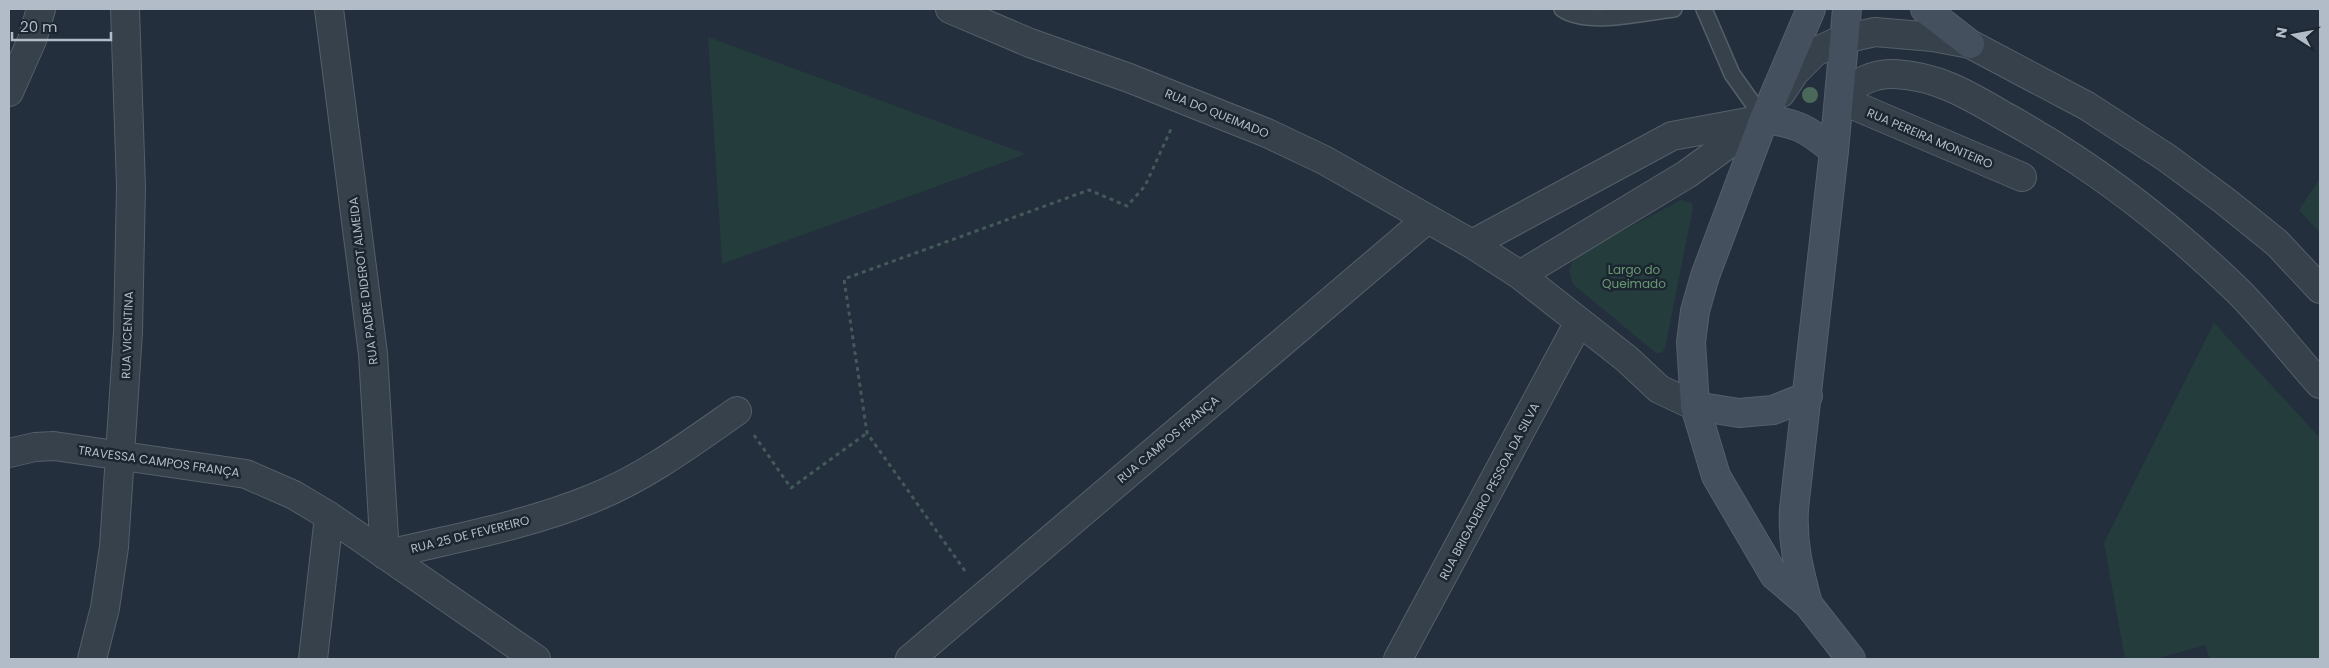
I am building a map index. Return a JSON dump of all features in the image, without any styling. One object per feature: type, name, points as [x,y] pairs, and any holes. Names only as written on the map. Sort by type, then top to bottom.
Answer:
[{"type":"main road","points":[[1812,9],[1764,119],[1705,276],[1695,311],[1691,342],[1696,406],[1716,476],[1774,575],[1808,604],[1851,659]]},
{"type":"main road","points":[[1808,604],[1796,559],[1792,535],[1834,151],[1847,9]]},
{"type":"main road","points":[[1925,9],[1970,44]]},
{"type":"main road","points":[[1764,119],[1788,122],[1803,127],[1834,151]]},
{"type":"main road","points":[[1696,406],[1739,413],[1773,410],[1808,396]]},
{"type":"street","points":[[9,92],[32,40],[41,9]]},
{"type":"street","name":"RUA VICENTINA","points":[[92,659],[105,608],[112,565],[122,456],[128,332],[131,186],[126,9]]},
{"type":"street","name":"RUA PADRE DIDEROT ALMEIDA","points":[[329,9],[373,354],[386,555]]},
{"type":"street","name":"RUA DO QUEIMADO","points":[[950,9],[1030,43],[1267,133],[1324,160],[1426,220],[1472,244]]},
{"type":"street","points":[[1520,274],[1687,174],[1764,119],[1795,72],[1815,52],[1843,39],[1875,32],[1933,37],[1970,44],[2087,106],[2167,158],[2225,200],[2277,243],[2320,289]]},
{"type":"street","points":[[1839,99],[1855,84],[1870,77],[1893,74],[1924,77],[1953,86],[2059,146],[2135,201],[2186,243],[2239,292],[2320,384]]},
{"type":"street","name":"RUA PEREIRA MONTEIRO","points":[[1839,99],[2022,177]]},
{"type":"street","points":[[1696,406],[1659,388],[1627,359],[1520,274],[1472,244],[1672,136],[1764,119]]},
{"type":"street","name":"RUA CAMPOS FRANÇA","points":[[910,659],[1426,220]]},
{"type":"street","name":"RUA BRIGADEIRO PESSOA DA SILVA","points":[[1398,659],[1579,322]]},
{"type":"street","name":"RUA 25 DE FEVEREIRO","points":[[386,555],[508,527],[591,499],[663,463],[737,411]]},
{"type":"street","name":"TRAVESSA CAMPOS FRANÇA","points":[[9,453],[35,447],[54,446],[246,474],[294,495],[329,516],[536,659]]},
{"type":"street","points":[[313,659],[329,516]]},
{"type":"lane","points":[[1562,9],[1575,15],[1596,18],[1674,9]]},
{"type":"lane","points":[[1704,9],[1732,74],[1764,119]]},
{"type":"path","points":[[983,596],[867,433],[844,279],[1089,190],[1127,206],[1145,186],[1184,100]]},
{"type":"path","points":[[737,411],[791,488],[867,433]]},
{"type":"green space","points":[[708,37],[1026,154],[722,264]]},
{"type":"green space","points":[[2320,178],[2320,233],[2299,210]]},
{"type":"green space","name":"Largo do Queimado","points":[[1681,200],[1692,203],[1693,208],[1665,348],[1662,353],[1656,353],[1574,285],[1570,276],[1570,269],[1577,255]]},
{"type":"green space","points":[[2214,323],[2320,438],[2320,659],[2210,659],[2205,645],[2155,659],[2125,659],[2104,543]]}]
